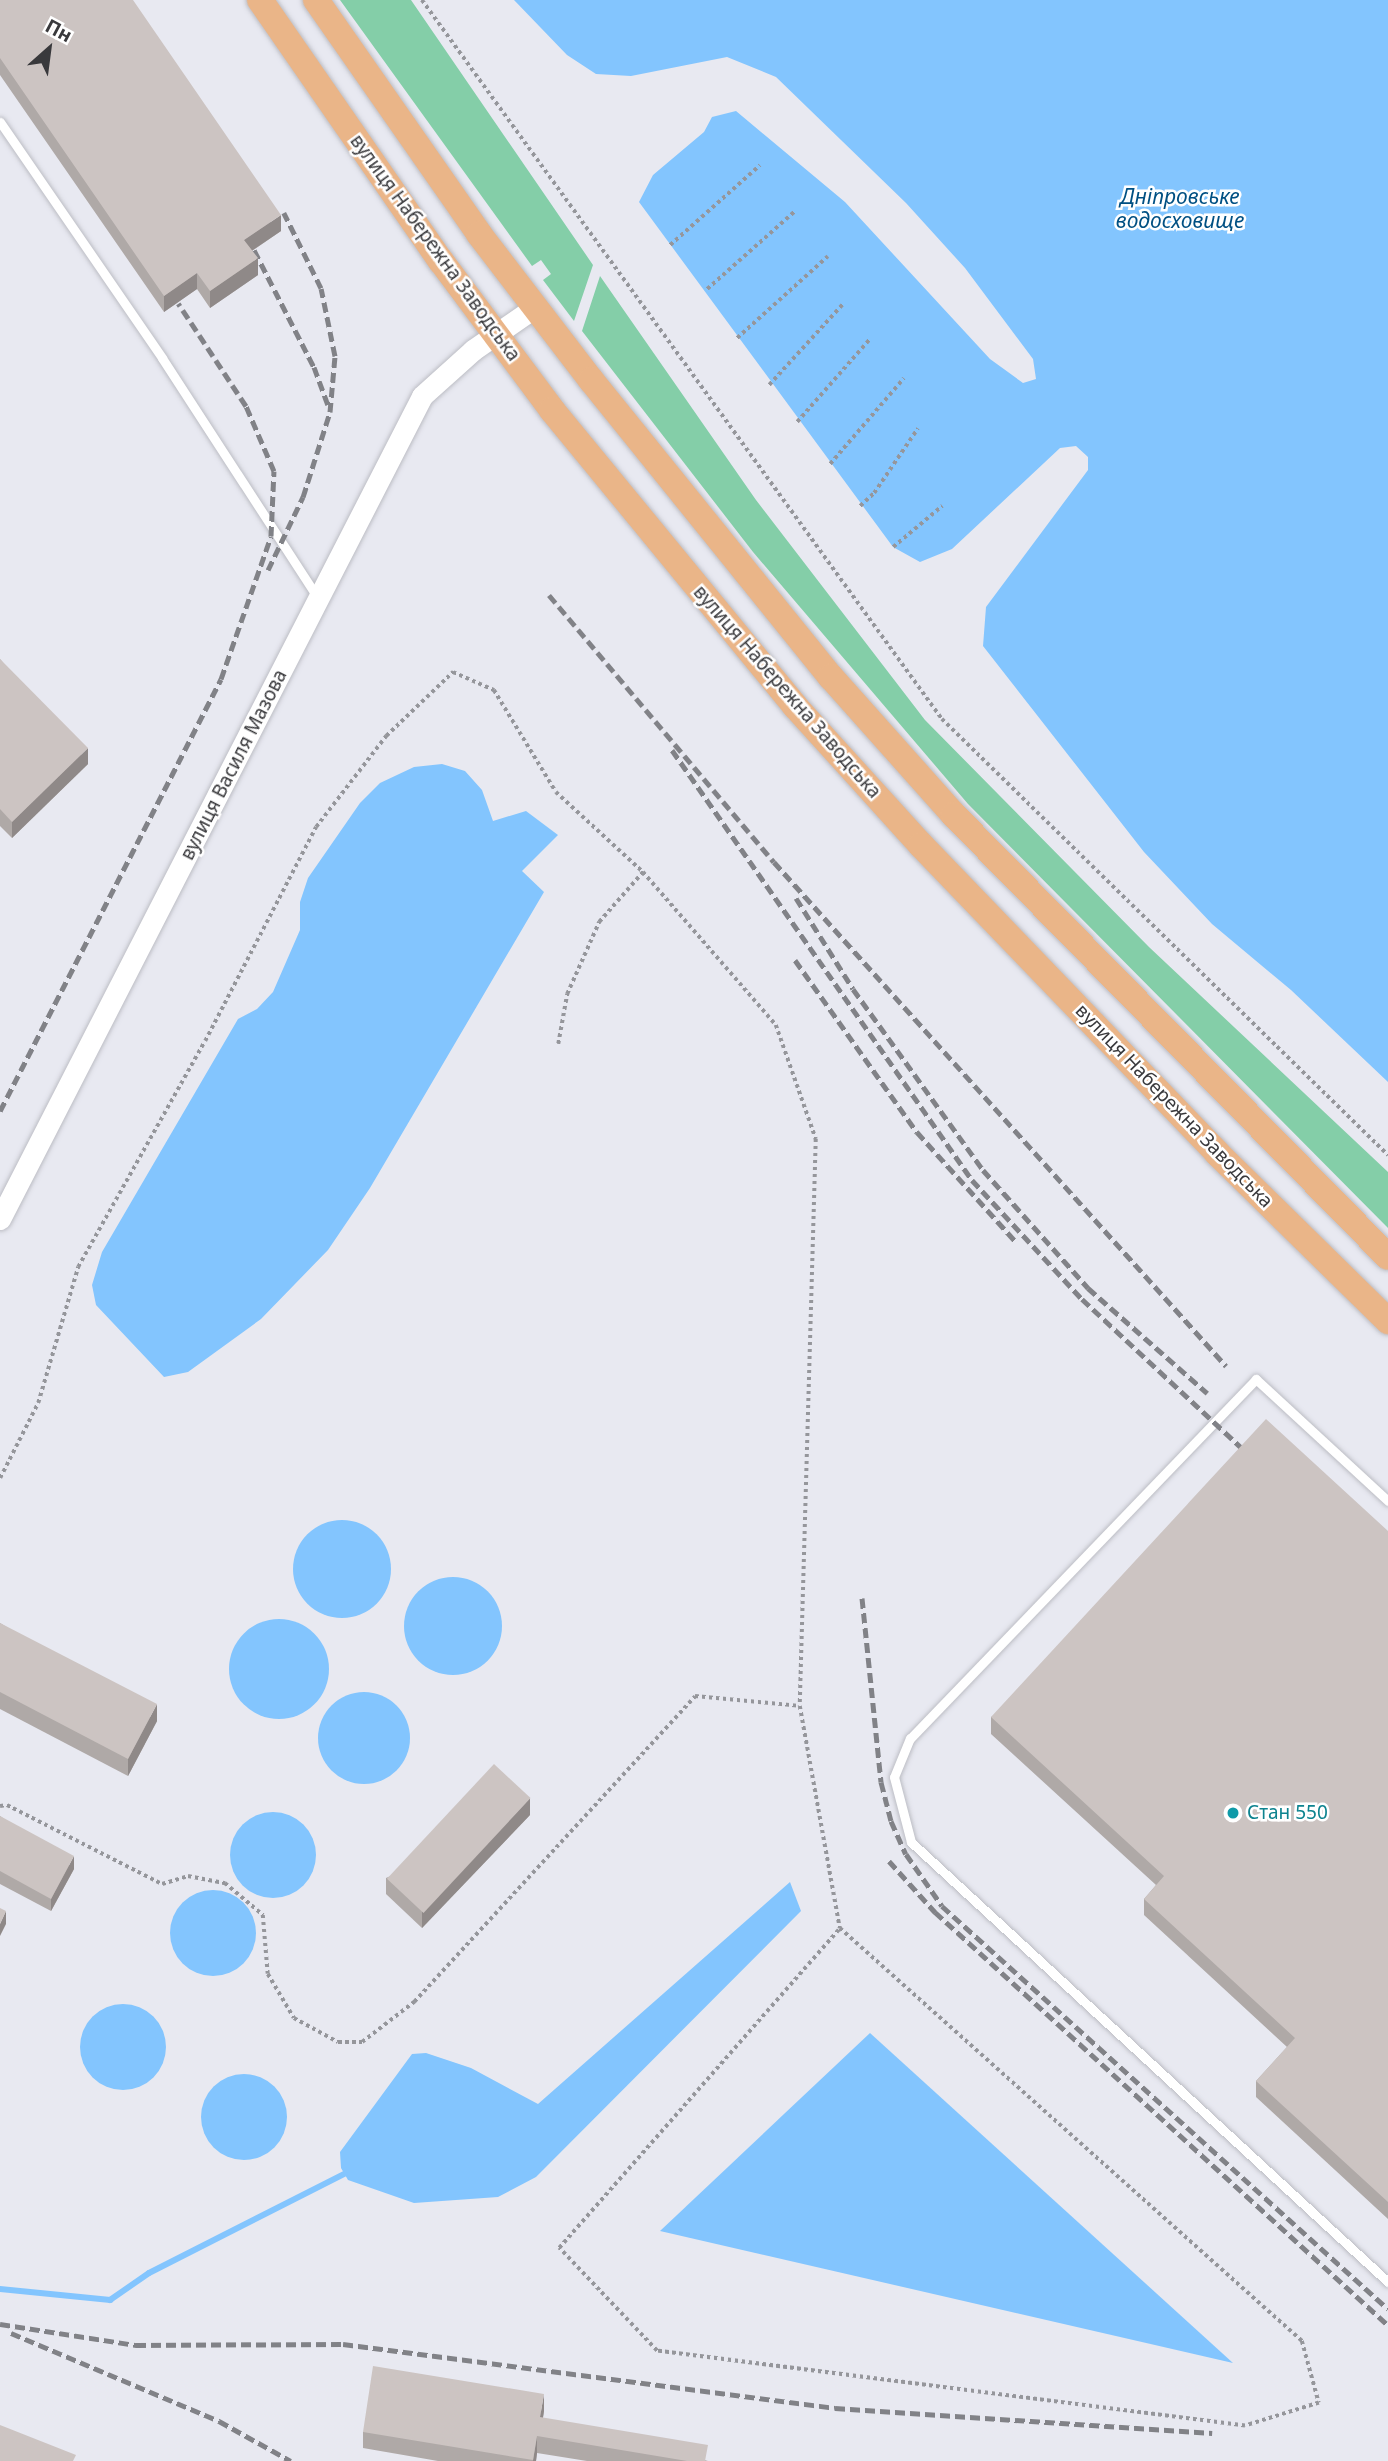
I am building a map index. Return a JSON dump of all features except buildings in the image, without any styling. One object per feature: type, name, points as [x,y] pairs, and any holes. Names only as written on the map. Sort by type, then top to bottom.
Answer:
[{"type":"main road","name":"вулиця Набережна Заводська","points":[[260,0],[496,334],[804,716],[1207,1143],[1388,1321]]},
{"type":"main road","points":[[316,0],[535,307],[768,601],[954,815],[1388,1257]]},
{"type":"street","name":"вулиця Василя Мазова","points":[[0,1219],[422,396],[496,334],[535,307]]},
{"type":"lane","points":[[0,122],[162,358],[318,599]]},
{"type":"lane","points":[[1388,1501],[1256,1379],[910,1738],[894,1777],[911,1842],[1388,2282]]},
{"type":"path","points":[[422,0],[942,719],[1388,1155]]},
{"type":"path","points":[[670,245],[760,165]]},
{"type":"path","points":[[707,289],[794,212]]},
{"type":"path","points":[[737,338],[828,256]]},
{"type":"path","points":[[769,385],[843,304]]},
{"type":"path","points":[[797,422],[869,340]]},
{"type":"path","points":[[830,464],[904,378]]},
{"type":"path","points":[[860,506],[874,493],[918,428]]},
{"type":"path","points":[[892,547],[942,506]]},
{"type":"path","points":[[0,1478],[38,1404],[78,1267],[205,1041],[316,827],[386,736],[453,673],[494,690],[556,792],[643,872],[776,1024],[816,1139],[800,1706],[840,1927],[1302,2341],[1319,2403],[1245,2426],[657,2351],[559,2248],[840,1927]]},
{"type":"path","points":[[558,1044],[567,994],[599,922],[643,872]]},
{"type":"path","points":[[0,1806],[7,1805],[162,1884],[188,1877],[225,1882],[263,1915],[268,1974],[294,2018],[338,2042],[362,2042],[414,2003],[695,1696],[800,1706]]},
{"type":"green space","points":[[340,0],[411,0],[593,265],[574,321],[543,280],[551,274],[541,260],[532,266]]},
{"type":"green space","points":[[600,276],[756,500],[925,720],[1149,947],[1388,1172],[1388,1228],[968,804],[753,552],[582,331]]},
{"type":"water","name":"Дніпровське водосховище","points":[[514,0],[1388,0],[1388,1082],[1291,990],[1212,924],[1144,852],[983,646],[986,607],[1088,470],[1088,457],[1076,446],[1060,448],[952,549],[920,562],[893,547],[639,202],[653,175],[704,132],[712,117],[736,111],[845,202],[990,359],[1023,383],[1036,379],[1033,359],[965,268],[906,203],[776,77],[727,57],[631,76],[596,74],[567,55]]},
{"type":"water","points":[[442,764],[465,771],[482,790],[493,821],[526,811],[558,835],[522,871],[544,892],[370,1188],[328,1250],[261,1319],[188,1372],[164,1377],[96,1305],[92,1285],[102,1252],[238,1019],[257,1009],[273,992],[300,930],[300,902],[308,878],[360,803],[380,783],[414,767]]},
{"type":"water","points":[[342,1520],[361,1524],[377,1534],[387,1550],[391,1569],[387,1588],[377,1604],[361,1614],[342,1618],[323,1614],[307,1604],[297,1588],[293,1569],[297,1550],[307,1534],[323,1524]]},
{"type":"water","points":[[453,1577],[472,1581],[488,1591],[498,1607],[502,1626],[498,1645],[488,1661],[472,1671],[453,1675],[434,1671],[418,1661],[408,1645],[404,1626],[408,1607],[418,1591],[434,1581]]},
{"type":"water","points":[[279,1619],[298,1623],[314,1634],[325,1650],[329,1669],[325,1688],[314,1704],[298,1715],[279,1719],[260,1715],[244,1704],[233,1688],[229,1669],[233,1650],[244,1634],[260,1623]]},
{"type":"water","points":[[364,1692],[390,1700],[402,1712],[410,1738],[402,1764],[390,1776],[364,1784],[338,1776],[326,1764],[318,1738],[326,1712],[338,1700]]},
{"type":"water","points":[[273,1812],[289,1816],[303,1825],[312,1839],[316,1855],[312,1871],[303,1885],[289,1894],[273,1898],[257,1894],[243,1885],[234,1871],[230,1855],[234,1839],[243,1825],[257,1816]]},
{"type":"water","points":[[790,1882],[801,1911],[536,2177],[498,2197],[414,2203],[348,2180],[341,2168],[340,2152],[412,2054],[426,2053],[471,2068],[538,2104]]},
{"type":"water","points":[[213,1890],[229,1894],[243,1903],[252,1917],[256,1933],[252,1949],[243,1963],[229,1972],[213,1976],[197,1972],[183,1963],[174,1949],[170,1933],[174,1917],[183,1903],[197,1894]]},
{"type":"water","points":[[123,2004],[139,2008],[153,2017],[162,2031],[166,2047],[162,2063],[153,2077],[139,2086],[123,2090],[107,2086],[93,2077],[84,2063],[80,2047],[84,2031],[93,2017],[107,2008]]},
{"type":"water","points":[[870,2033],[1233,2363],[660,2231]]},
{"type":"water","points":[[244,2074],[260,2078],[274,2087],[283,2101],[287,2117],[283,2133],[274,2147],[260,2156],[244,2160],[228,2156],[214,2147],[205,2133],[201,2117],[205,2101],[214,2087],[228,2078]]},
{"type":"waterway","points":[[0,2289],[110,2300],[149,2273],[344,2174]]},
{"type":"railway","points":[[268,570],[303,497],[330,412],[335,356],[321,288],[284,213]]},
{"type":"railway","points":[[254,250],[314,367],[328,405]]},
{"type":"railway","points":[[0,1111],[221,679],[271,536],[274,471],[246,406],[178,303]]},
{"type":"railway","points":[[549,595],[774,862],[1226,1366]]},
{"type":"railway","points":[[672,750],[972,1180],[1082,1299],[1242,1448]]},
{"type":"railway","points":[[796,898],[853,989],[983,1170],[1088,1288],[1207,1393]]},
{"type":"railway","points":[[795,960],[917,1132],[1017,1243]]},
{"type":"railway","points":[[862,1598],[881,1782],[891,1821],[906,1854],[942,1906],[1388,2309]]},
{"type":"railway","points":[[889,1861],[935,1912],[1388,2325]]},
{"type":"railway","points":[[0,2324],[136,2345],[343,2344],[835,2408],[1212,2433]]},
{"type":"railway","points":[[11,2333],[219,2421],[291,2461]]},
{"type":"place","name":"Стан 550","points":[[1233,1813]]}]
